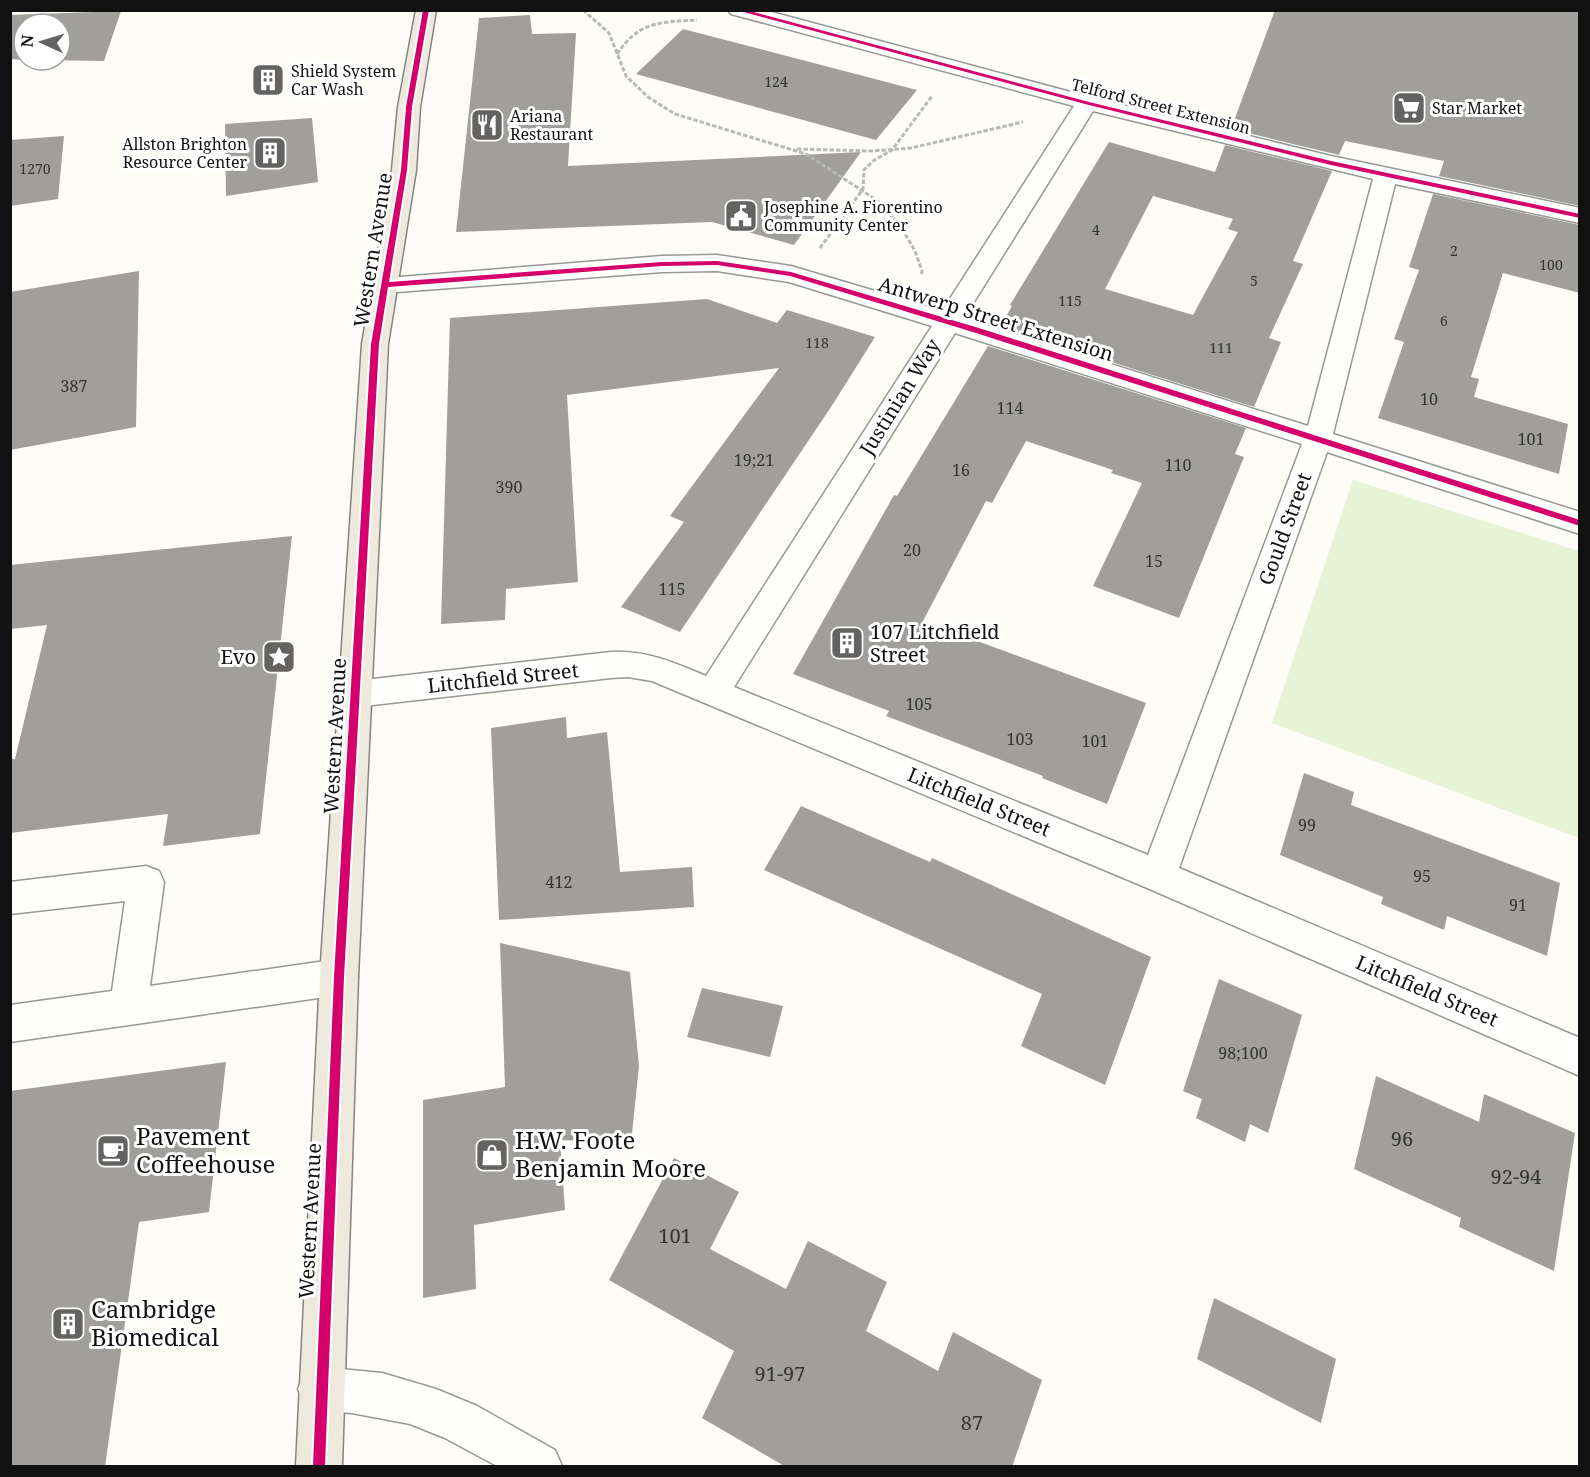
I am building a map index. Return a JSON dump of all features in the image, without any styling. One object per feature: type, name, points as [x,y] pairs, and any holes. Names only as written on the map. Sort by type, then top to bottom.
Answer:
[{"type":"main road","name":"Western Avenue","points":[[319,1467],[320,1389],[339,977],[375,344],[404,170],[410,107],[426,10]]},
{"type":"street","name":"Telford Street Extension","points":[[738,10],[1087,103],[1386,175],[1580,216]]},
{"type":"street","name":"Justinian Way","points":[[713,692],[1087,103]]},
{"type":"street","name":"Gould Street","points":[[1158,876],[1318,439],[1386,175]]},
{"type":"street","name":"Antwerp Street Extension","points":[[384,285],[662,264],[717,263],[791,274],[1580,523]]},
{"type":"street","name":"Litchfield Street","points":[[355,694],[628,664],[657,669],[1158,876],[1580,1057]]},
{"type":"street","points":[[10,898],[146,882],[128,1008]]},
{"type":"street","points":[[10,1024],[339,977]]},
{"type":"street","points":[[320,1389],[362,1390],[419,1403],[471,1426],[539,1467]]},
{"type":"path","points":[[583,10],[609,33],[626,76],[648,97],[675,114],[729,132],[793,148],[892,150],[979,134],[1029,120]]},
{"type":"path","points":[[617,55],[625,40],[642,26],[660,22],[698,20]]},
{"type":"path","points":[[817,251],[863,189],[864,171],[873,160],[892,150],[934,94]]},
{"type":"path","points":[[793,148],[863,189],[878,201],[901,227],[922,271],[920,281]]},
{"type":"green space","points":[[1353,480],[1579,551],[1579,838],[1272,723]]},
{"type":"building","name":"Star Market","points":[[1275,10],[1580,10],[1580,206],[1439,176],[1444,161],[1345,141],[1339,155],[1231,129]]},
{"type":"building","points":[[121,11],[104,61],[72,60],[72,13]]},
{"type":"building","points":[[10,15],[12,15],[12,59],[10,59]]},
{"type":"building","points":[[530,15],[532,34],[576,33],[568,166],[861,152],[794,245],[712,222],[456,232],[479,18]]},
{"type":"building","points":[[683,29],[917,90],[876,140],[636,74]]},
{"type":"building","name":"Allston Brighton Resource Center","points":[[312,118],[318,182],[226,196],[225,124]]},
{"type":"building","points":[[64,136],[58,199],[10,206],[10,140]]},
{"type":"building","points":[[1109,142],[1215,172],[1225,145],[1332,171],[1293,261],[1303,264],[1269,338],[1281,342],[1254,407],[1000,327],[1012,306],[1010,305]],"holes":[[[1153,196],[1233,219],[1228,229],[1238,232],[1193,315],[1105,289]]]},
{"type":"building","points":[[1433,194],[1580,225],[1580,293],[1503,273],[1471,377],[1479,379],[1474,397],[1568,424],[1559,474],[1378,418],[1404,342],[1394,339],[1419,270],[1409,267]]},
{"type":"building","points":[[139,271],[136,427],[10,450],[10,292]]},
{"type":"building","points":[[707,299],[777,323],[787,310],[875,337],[833,404],[680,632],[621,607],[684,522],[670,516],[779,368],[567,395],[578,582],[506,589],[505,620],[441,624],[450,318]]},
{"type":"building","points":[[988,346],[1246,428],[1235,454],[1244,457],[1179,618],[1093,586],[1142,483],[1111,473],[1113,470],[1026,441],[992,503],[986,501],[923,621],[1146,703],[1107,804],[1042,778],[1043,776],[886,716],[889,711],[793,674],[894,495],[897,496]]},
{"type":"building","points":[[292,536],[260,834],[163,846],[168,814],[10,833],[10,759],[15,759],[47,625],[10,629],[10,565]]},
{"type":"building","points":[[566,717],[567,738],[607,732],[620,872],[692,867],[694,907],[499,920],[491,728]]},
{"type":"building","points":[[1304,773],[1354,792],[1351,805],[1560,883],[1547,956],[1447,916],[1444,930],[1381,904],[1383,897],[1280,855]]},
{"type":"building","points":[[801,806],[930,862],[932,858],[1151,957],[1105,1085],[1021,1046],[1042,994],[764,870]]},
{"type":"building","points":[[500,943],[630,972],[639,1066],[631,1143],[560,1140],[565,1210],[474,1225],[476,1289],[423,1298],[423,1100],[505,1087]]},
{"type":"building","points":[[1219,979],[1302,1015],[1268,1133],[1250,1124],[1245,1142],[1196,1118],[1202,1099],[1183,1091]]},
{"type":"building","points":[[702,988],[783,1006],[770,1057],[687,1037]]},
{"type":"building","points":[[226,1062],[209,1212],[139,1222],[105,1467],[10,1467],[10,1091]]},
{"type":"building","points":[[1376,1076],[1479,1122],[1484,1094],[1575,1133],[1554,1271],[1459,1227],[1461,1218],[1354,1169]]},
{"type":"building","points":[[674,1158],[739,1192],[710,1249],[786,1289],[808,1241],[887,1282],[866,1331],[938,1371],[953,1332],[1042,1380],[1012,1467],[786,1467],[702,1418],[734,1351],[609,1280]]},
{"type":"building","points":[[1214,1298],[1336,1359],[1321,1423],[1197,1359]]},
{"type":"cycle path","points":[[319,1466],[339,977],[375,344],[404,170],[409,107],[426,10]]},
{"type":"cycle path","points":[[738,10],[1087,103],[1331,163],[1580,216]]},
{"type":"cycle path","points":[[384,285],[662,264],[717,263],[791,274],[979,331],[1580,523]]},
{"type":"place","name":"Shield System Car Wash","points":[[268,80]]},
{"type":"place","name":"Star Market","points":[[1409,108]]},
{"type":"place","name":"Ariana Restaurant","points":[[487,125]]},
{"type":"place","name":"Allston Brighton Resource Center","points":[[270,153]]},
{"type":"place","name":"Josephine A. Fiorentino Community Center","points":[[741,216]]},
{"type":"place","name":"107 Litchfield Street","points":[[847,643]]},
{"type":"place","name":"Evo","points":[[279,657]]},
{"type":"place","name":"Pavement Coffeehouse","points":[[113,1151]]},
{"type":"place","name":"H.W. Foote Benjamin Moore","points":[[492,1155]]},
{"type":"place","name":"Cambridge Biomedical","points":[[68,1324]]}]
